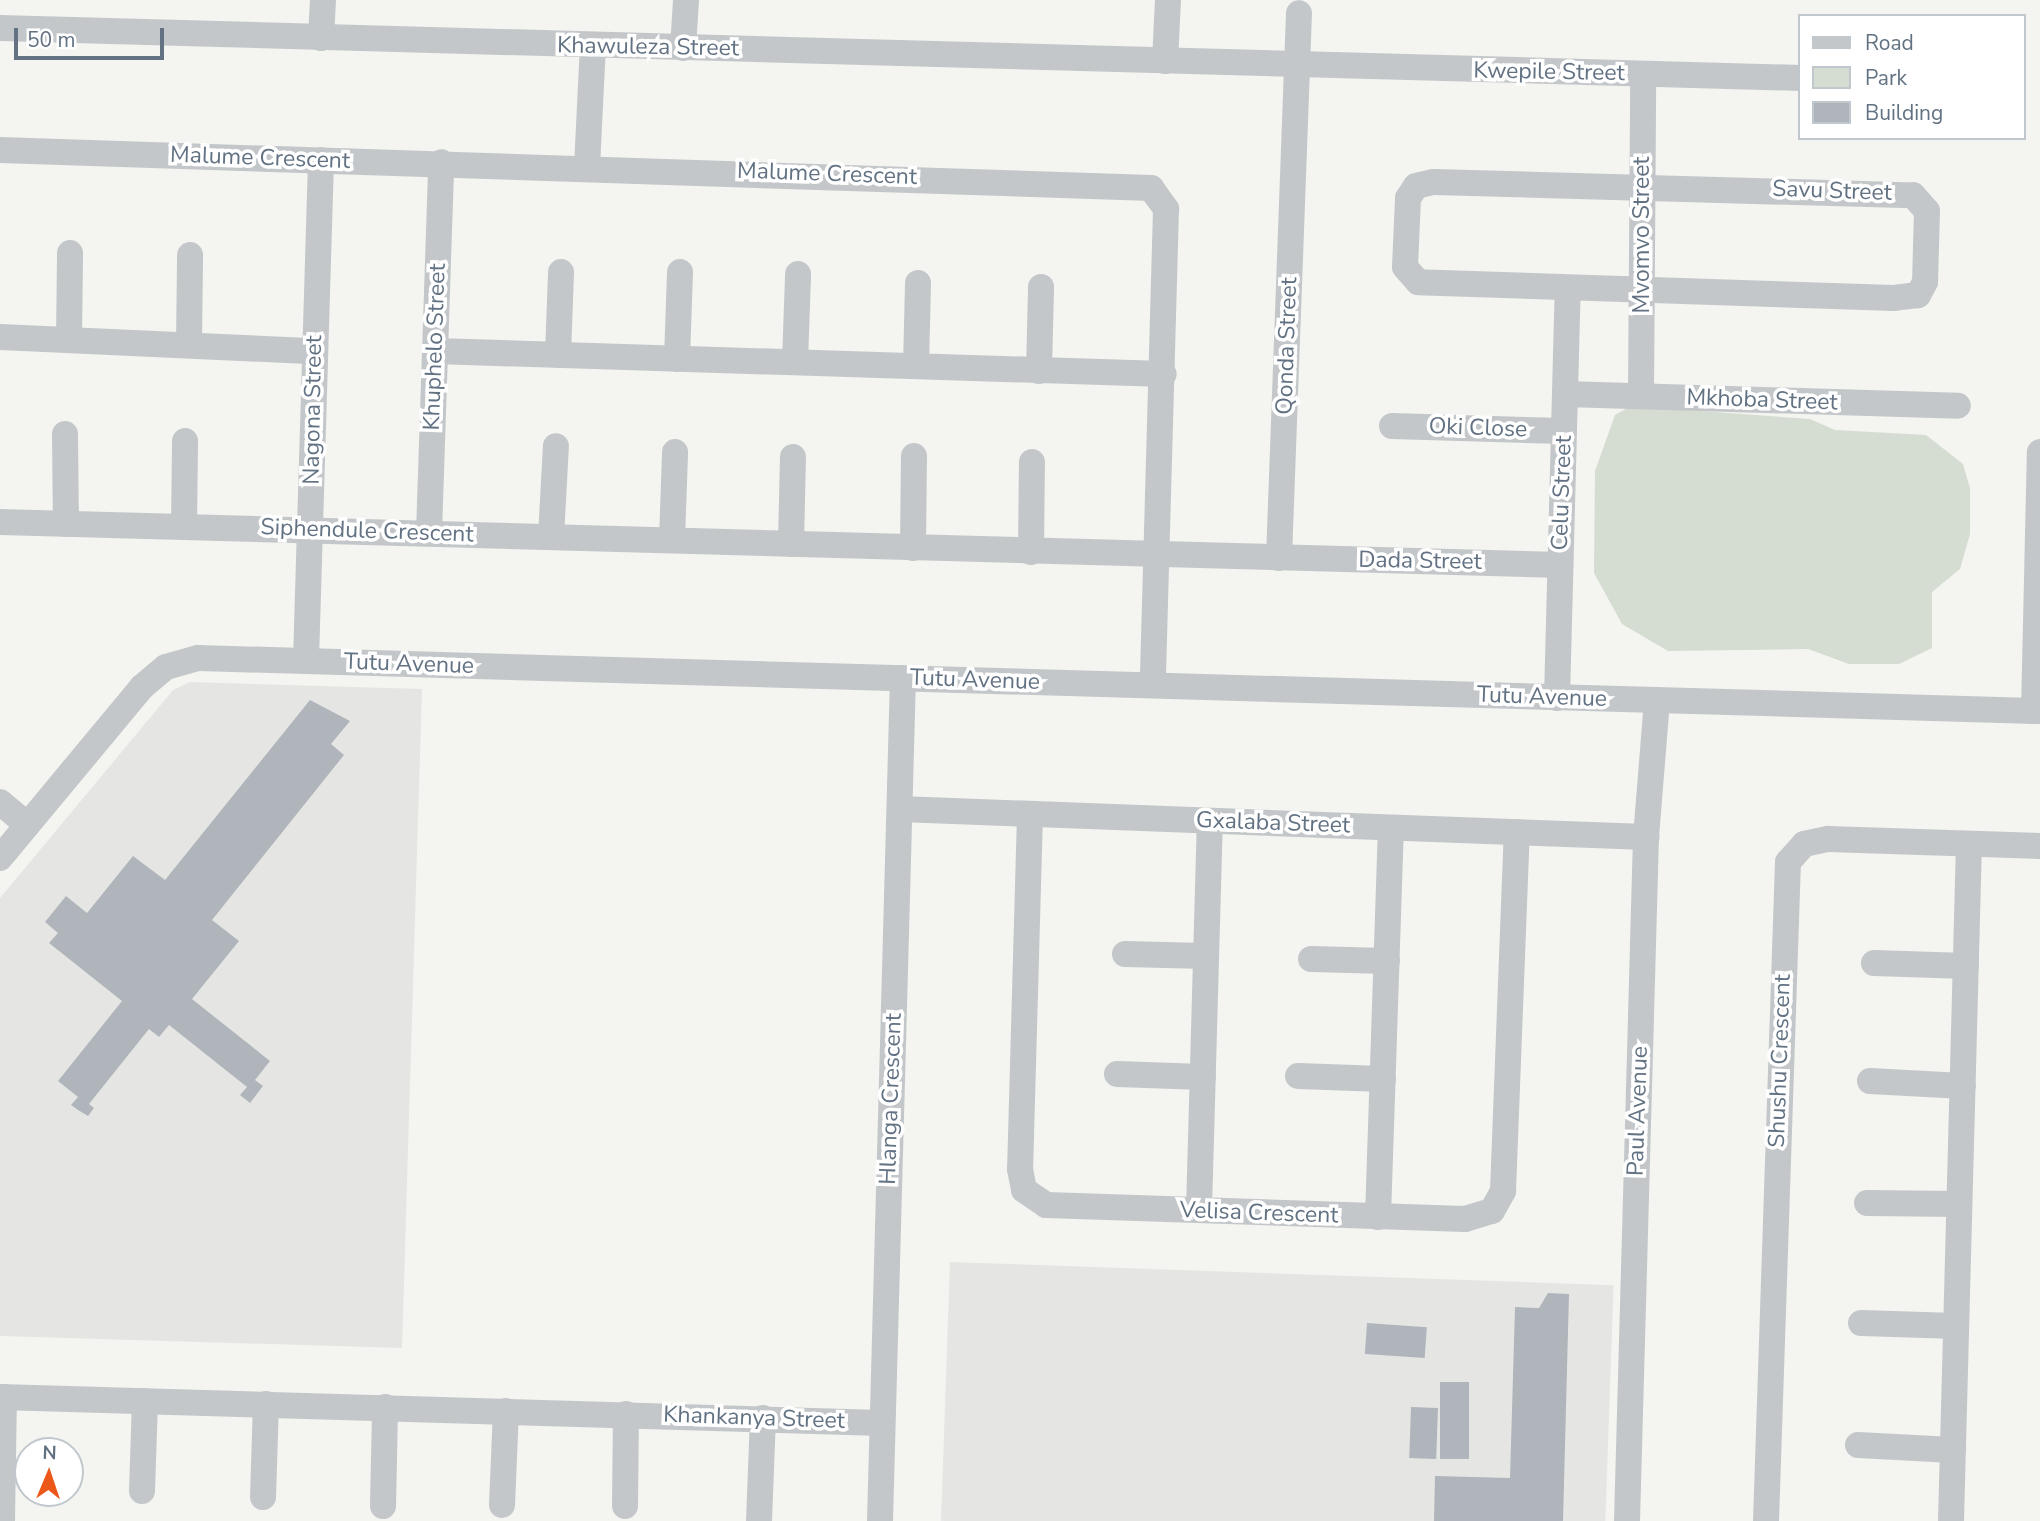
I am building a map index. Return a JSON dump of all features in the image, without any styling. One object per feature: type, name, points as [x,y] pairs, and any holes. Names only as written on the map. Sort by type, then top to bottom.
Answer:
[{"type":"street","points":[[321,38],[323,0]]},
{"type":"street","points":[[683,48],[686,0]]},
{"type":"street","points":[[1165,61],[1168,0]]},
{"type":"street","name":"Qonda Street","points":[[1279,558],[1299,13]]},
{"type":"street","name":"Khawuleza Street","points":[[0,28],[1165,61],[1297,68]]},
{"type":"street","points":[[587,167],[593,45]]},
{"type":"street","name":"Kwepile Street","points":[[1297,68],[1798,78]]},
{"type":"street","name":"Mvomvo Street","points":[[1642,396],[1643,74]]},
{"type":"street","name":"Malume Crescent","points":[[0,150],[441,162],[1151,188],[1166,209],[1164,374],[1153,685]]},
{"type":"street","name":"Nagona Street","points":[[306,660],[321,160]]},
{"type":"street","name":"Khuphelo Street","points":[[429,533],[441,162]]},
{"type":"street","name":"Savu Street","points":[[1434,182],[1642,185],[1902,194],[1925,204],[1928,220],[1925,282],[1912,297],[1567,289],[1413,279],[1404,258],[1411,191],[1434,182]]},
{"type":"street","points":[[69,339],[70,253]]},
{"type":"street","points":[[189,343],[190,255]]},
{"type":"street","points":[[558,355],[561,272]]},
{"type":"street","points":[[677,359],[680,272]]},
{"type":"street","points":[[795,362],[797,274]]},
{"type":"street","points":[[916,366],[918,283]]},
{"type":"street","points":[[1039,371],[1041,287]]},
{"type":"street","name":"Celu Street","points":[[1557,698],[1567,289]]},
{"type":"street","points":[[0,337],[189,343],[314,351]]},
{"type":"street","points":[[435,351],[1164,374]]},
{"type":"street","name":"Mkhoba Street","points":[[1565,394],[1958,406]]},
{"type":"street","name":"Oki Close","points":[[1392,426],[1564,431]]},
{"type":"street","points":[[65,434],[66,524]]},
{"type":"street","points":[[184,527],[185,441]]},
{"type":"street","points":[[551,537],[556,446]]},
{"type":"street","points":[[672,540],[675,452]]},
{"type":"street","points":[[2037,711],[2040,452]]},
{"type":"street","points":[[913,548],[914,456]]},
{"type":"street","points":[[791,544],[793,457]]},
{"type":"street","points":[[1031,552],[1032,462]]},
{"type":"street","name":"Siphendule Crescent","points":[[0,522],[1158,556]]},
{"type":"street","points":[[1158,556],[1279,558]]},
{"type":"street","name":"Dada Street","points":[[1279,558],[1560,565]]},
{"type":"street","name":"Tutu Avenue","points":[[0,858],[142,687],[166,667],[198,658],[2037,711]]},
{"type":"street","name":"Hlanga Crescent","points":[[880,1521],[903,678]]},
{"type":"street","name":"Paul Avenue","points":[[1627,1521],[1646,837],[1657,701]]},
{"type":"street","points":[[0,802],[27,825]]},
{"type":"street","name":"Gxalaba Street","points":[[900,809],[1646,837]]},
{"type":"street","name":"Velisa Crescent","points":[[1030,814],[1024,1190],[1046,1206],[1474,1218],[1500,1202],[1517,832]]},
{"type":"street","points":[[1199,1210],[1210,821]]},
{"type":"street","points":[[1378,1217],[1391,828]]},
{"type":"street","name":"Shushu Crescent","points":[[1766,1521],[1788,862],[1795,850],[1816,840],[2040,846]]},
{"type":"street","points":[[1951,1521],[1969,845]]},
{"type":"street","points":[[1125,954],[1206,956]]},
{"type":"street","points":[[1311,959],[1387,961]]},
{"type":"street","points":[[1874,963],[1966,966]]},
{"type":"street","points":[[1117,1074],[1203,1077]]},
{"type":"street","points":[[1298,1076],[1383,1079]]},
{"type":"street","points":[[1870,1081],[1962,1086]]},
{"type":"street","points":[[1867,1203],[1959,1204]]},
{"type":"street","points":[[1861,1322],[1956,1326]]},
{"type":"street","points":[[2,1397],[2,1521]]},
{"type":"street","name":"Khankanya Street","points":[[2,1397],[882,1423]]},
{"type":"street","points":[[142,1491],[145,1401]]},
{"type":"street","points":[[263,1497],[266,1404]]},
{"type":"street","points":[[383,1506],[385,1407]]},
{"type":"street","points":[[502,1506],[506,1411]]},
{"type":"street","points":[[625,1506],[626,1414]]},
{"type":"street","points":[[759,1521],[763,1418]]},
{"type":"street","points":[[1858,1444],[1953,1450]]},
{"type":"shaded area","points":[[190,682],[422,689],[402,1348],[0,1336],[0,898],[173,690]]},
{"type":"shaded area","points":[[950,1262],[1614,1285],[1605,1521],[941,1521]]},
{"type":"green space","points":[[1631,406],[1810,419],[1835,430],[1926,435],[1963,464],[1970,488],[1970,534],[1960,569],[1932,592],[1932,648],[1899,664],[1849,664],[1808,649],[1668,651],[1622,624],[1594,573],[1595,471],[1615,415]]},
{"type":"building","points":[[310,700],[350,721],[331,744],[344,755],[212,920],[239,941],[192,999],[270,1061],[255,1080],[263,1086],[250,1103],[240,1095],[247,1087],[169,1025],[159,1037],[149,1029],[89,1104],[94,1108],[88,1116],[71,1105],[78,1097],[58,1081],[122,1001],[49,943],[58,933],[45,922],[66,896],[87,913],[133,856],[165,880]]},
{"type":"building","points":[[1548,1293],[1569,1294],[1563,1521],[1434,1521],[1435,1476],[1510,1478],[1515,1307],[1539,1308]]},
{"type":"building","points":[[1367,1323],[1427,1327],[1425,1358],[1365,1354]]},
{"type":"building","points":[[1440,1382],[1469,1382],[1469,1459],[1440,1459]]},
{"type":"building","points":[[1411,1407],[1438,1408],[1436,1459],[1409,1458]]}]
